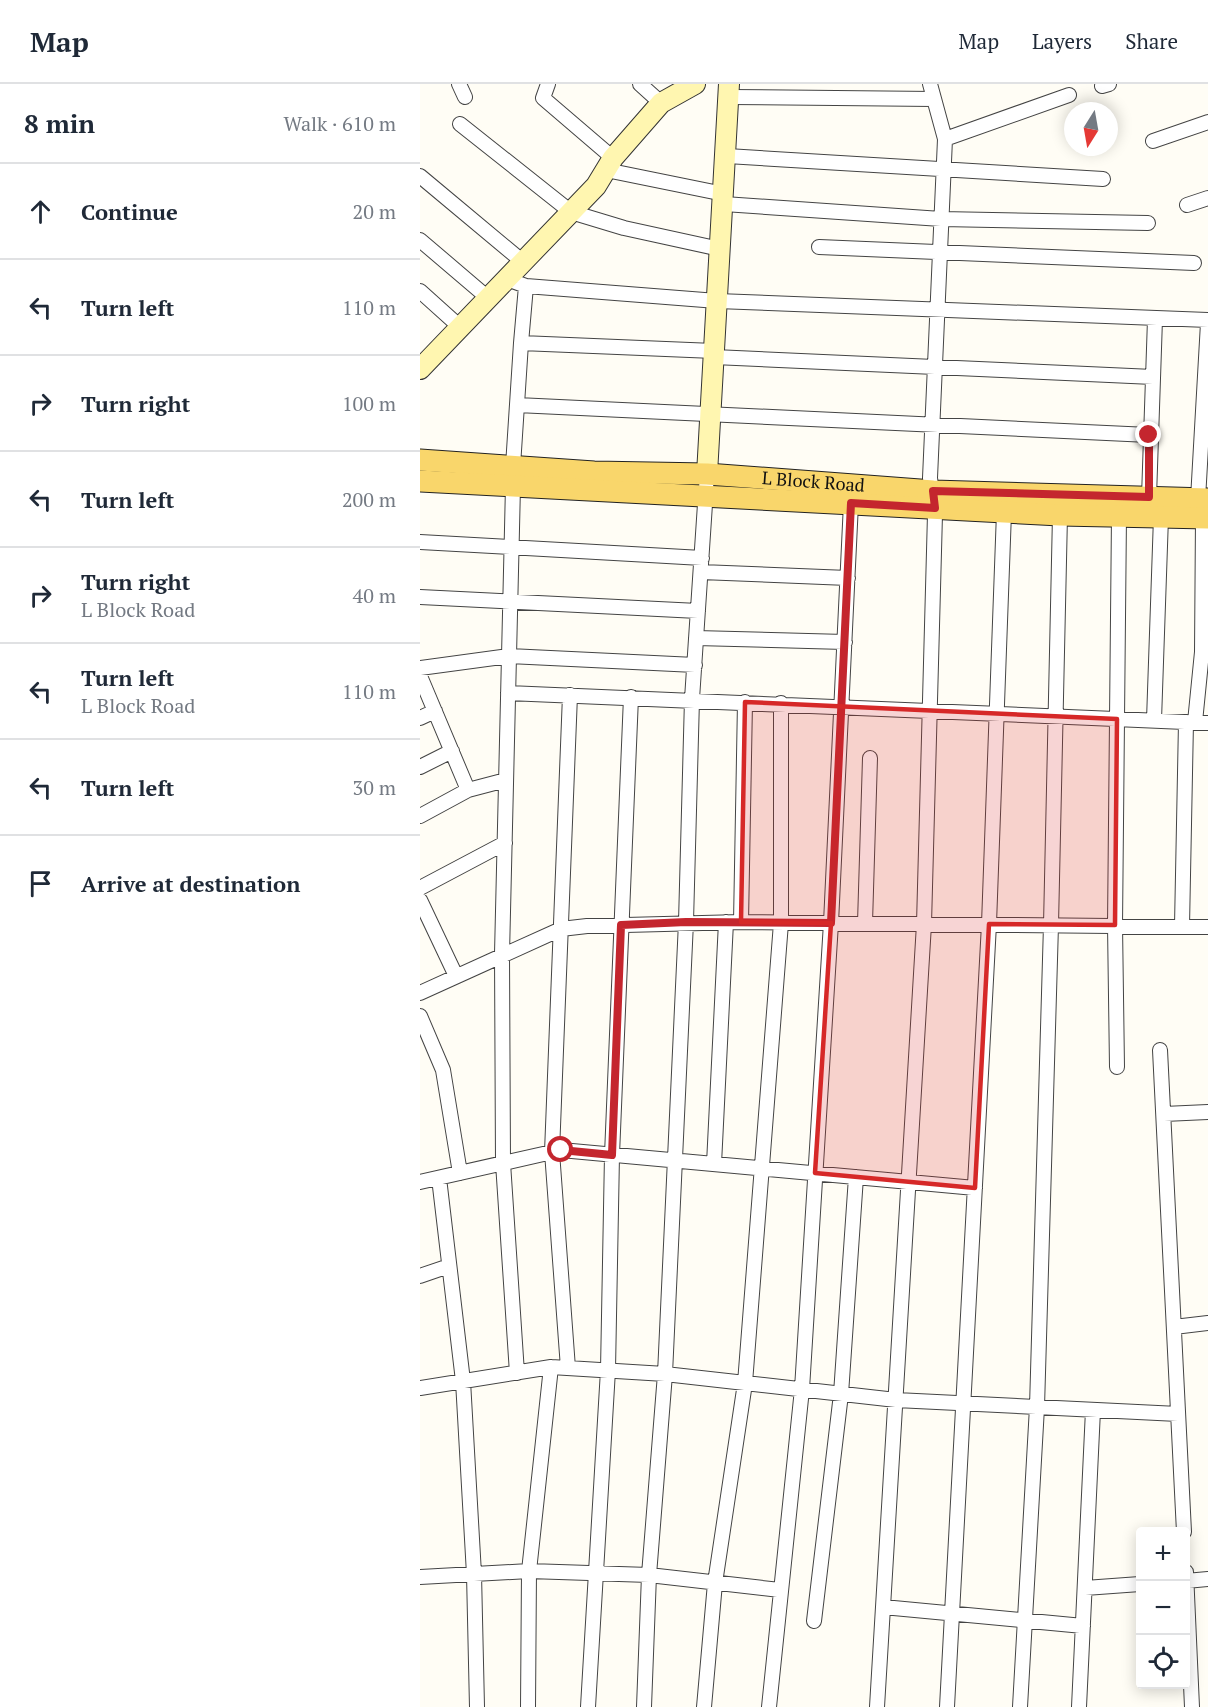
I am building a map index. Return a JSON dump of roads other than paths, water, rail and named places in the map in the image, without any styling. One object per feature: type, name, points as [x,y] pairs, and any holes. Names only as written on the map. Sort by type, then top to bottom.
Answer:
[{"type":"main road","name":"L Block Road","points":[[420,460],[513,476]]},
{"type":"main road","name":"L Block Road","points":[[420,481],[594,472],[851,503],[934,499],[1149,497],[1204,509]]},
{"type":"main road","name":"L Block Road","points":[[706,484],[934,499],[1004,512],[1060,515],[1161,517],[1204,509]]},
{"type":"street","points":[[548,84],[543,98],[610,164],[724,199],[941,219],[1148,223]]},
{"type":"street","points":[[640,84],[661,103]]},
{"type":"street","points":[[424,358],[460,327],[596,186],[610,164],[661,103],[695,84]]},
{"type":"street","points":[[877,1707],[924,924],[934,499],[930,478],[945,139],[930,84]]},
{"type":"street","points":[[644,1707],[649,1575],[665,1374],[686,922],[692,699],[727,156],[729,90],[934,99]]},
{"type":"street","points":[[945,139],[1069,95]]},
{"type":"street","points":[[1153,141],[1208,122]]},
{"type":"street","points":[[459,124],[571,212],[624,228],[720,249]]},
{"type":"street","points":[[727,156],[1103,179]]},
{"type":"street","points":[[420,176],[523,262]]},
{"type":"street","points":[[1187,205],[1208,198]]},
{"type":"street","points":[[420,240],[488,298]]},
{"type":"street","points":[[819,247],[940,250],[1194,263]]},
{"type":"street","points":[[507,279],[526,286],[717,301],[1208,322],[1202,652],[1182,926]]},
{"type":"street","points":[[517,1372],[503,1163],[502,954],[513,476],[526,286]]},
{"type":"street","points":[[420,291],[460,327]]},
{"type":"street","points":[[1149,497],[1149,435],[1155,319]]},
{"type":"street","points":[[521,343],[935,369],[1153,377]]},
{"type":"street","points":[[517,405],[933,427],[1149,435]]},
{"type":"street","points":[[769,1707],[802,1389],[831,923],[851,503]]},
{"type":"street","points":[[947,1707],[989,924],[1004,512]]},
{"type":"street","points":[[1020,1707],[1037,1407],[1060,515]]},
{"type":"street","points":[[1117,1067],[1115,926],[1119,515]]},
{"type":"street","points":[[1154,720],[1161,517]]},
{"type":"street","points":[[420,542],[848,578]]},
{"type":"street","points":[[420,597],[698,611]]},
{"type":"street","points":[[696,638],[845,642]]},
{"type":"street","points":[[420,669],[509,656],[695,665]]},
{"type":"street","points":[[420,676],[468,790]]},
{"type":"street","points":[[508,693],[1196,722]]},
{"type":"street","points":[[568,1368],[552,1152],[570,695]]},
{"type":"street","points":[[588,1707],[608,1370],[612,1155],[631,697]]},
{"type":"street","points":[[741,922],[745,702]]},
{"type":"street","points":[[704,1707],[715,1583],[745,1383],[781,923],[781,703]]},
{"type":"street","points":[[420,718],[435,711]]},
{"type":"street","points":[[420,767],[452,751]]},
{"type":"street","points":[[865,923],[870,758]]},
{"type":"street","points":[[420,816],[468,790],[506,780]]},
{"type":"street","points":[[420,888],[505,843]]},
{"type":"street","points":[[420,900],[456,976]]},
{"type":"street","points":[[420,993],[561,929],[686,922],[1208,927]]},
{"type":"street","points":[[714,1164],[726,922]]},
{"type":"street","points":[[420,1016],[443,1070],[460,1173]]},
{"type":"street","points":[[1160,1050],[1184,1527]]},
{"type":"street","points":[[1164,1114],[1208,1112]]},
{"type":"street","points":[[420,1182],[561,1150],[975,1188]]},
{"type":"street","points":[[814,1621],[841,1394],[856,1177]]},
{"type":"street","points":[[439,1178],[463,1381],[474,1574],[477,1707]]},
{"type":"street","points":[[420,1276],[450,1266]]},
{"type":"street","points":[[1174,1327],[1208,1323]]},
{"type":"street","points":[[420,1388],[551,1367],[665,1374],[896,1400],[1178,1414]]},
{"type":"street","points":[[528,1707],[529,1571],[551,1367]]},
{"type":"street","points":[[1079,1707],[1093,1410]]},
{"type":"street","points":[[420,1577],[529,1571],[649,1575],[780,1590]]},
{"type":"street","points":[[1190,1581],[1208,1579]]},
{"type":"street","points":[[1085,1588],[1136,1584]]},
{"type":"street","points":[[883,1607],[1083,1626]]},
{"type":"street","points":[[1189,1635],[1192,1707]]}]
